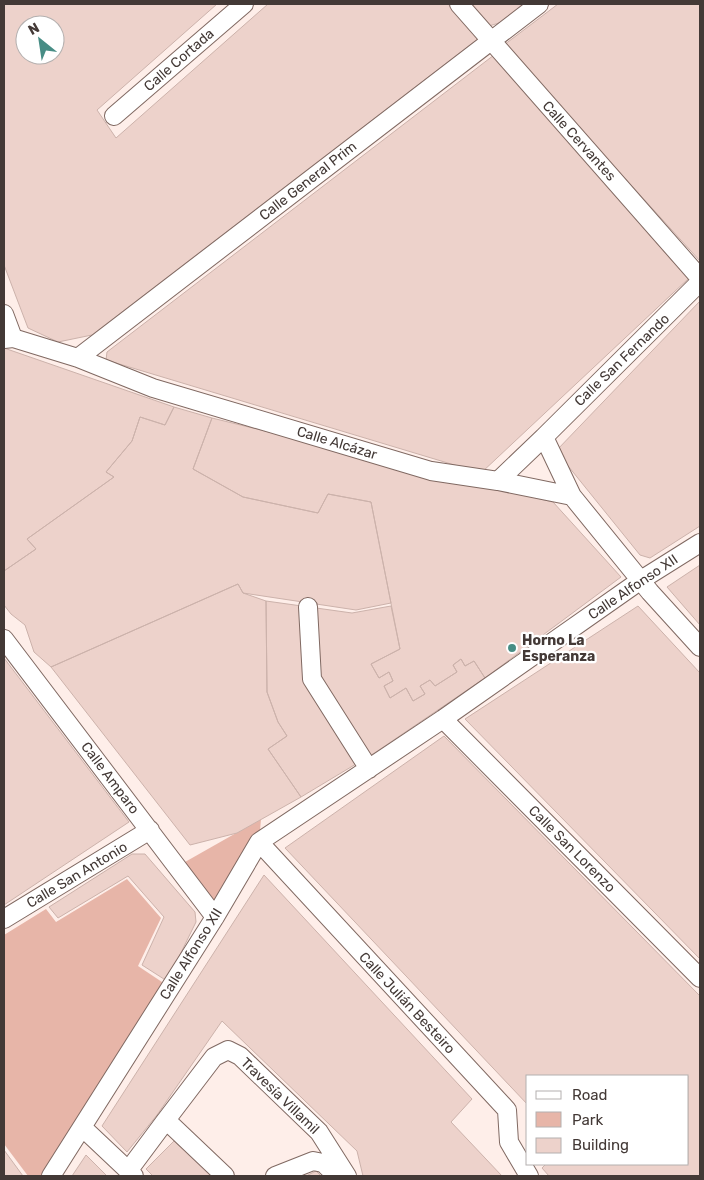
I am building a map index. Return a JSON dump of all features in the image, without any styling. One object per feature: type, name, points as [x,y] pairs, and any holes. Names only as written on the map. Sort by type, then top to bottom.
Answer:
[{"type":"street","name":"Calle Cortada","points":[[114,116],[244,4]]},
{"type":"street","name":"Calle Cervantes","points":[[459,4],[700,278]]},
{"type":"street","name":"Calle General Prim","points":[[78,358],[539,4]]},
{"type":"street","name":"Calle San Fernando","points":[[498,481],[700,282]]},
{"type":"street","points":[[4,314],[8,338]]},
{"type":"street","name":"Calle Alcázar","points":[[8,338],[78,358],[153,388],[422,468],[572,496]]},
{"type":"street","points":[[544,437],[572,496],[640,580],[700,648]]},
{"type":"street","name":"Calle Alfonso XII","points":[[51,1176],[215,917],[259,842],[443,719],[640,580],[700,543]]},
{"type":"street","points":[[308,607],[312,679],[369,769]]},
{"type":"street","name":"Calle Amparo","points":[[4,639],[215,917]]},
{"type":"street","name":"Calle San Lorenzo","points":[[443,719],[700,978]]},
{"type":"street","name":"Calle San Antonio","points":[[4,919],[150,830]]},
{"type":"street","name":"Calle Julián Besteiro","points":[[259,842],[507,1110],[509,1142],[530,1176]]},
{"type":"street","name":"Travesía Villamil","points":[[131,1173],[166,1120],[214,1057],[228,1050],[240,1056],[320,1132],[347,1176]]},
{"type":"street","points":[[166,1120],[225,1176]]},
{"type":"street","points":[[82,1127],[131,1173]]},
{"type":"street","points":[[275,1176],[313,1161],[323,1163],[337,1176]]},
{"type":"green space","points":[[261,819],[259,842],[215,917],[204,901],[185,862]]},
{"type":"green space","points":[[127,879],[161,918],[138,966],[165,984],[83,1115],[41,1176],[28,1176],[4,1144],[4,935],[46,909],[56,922]]},
{"type":"building","points":[[4,4],[217,4],[97,110],[116,138],[268,4],[448,4],[479,38],[92,335],[58,342],[28,328],[4,265]]},
{"type":"building","points":[[470,4],[532,4],[512,19],[489,26]]},
{"type":"building","points":[[558,4],[700,4],[700,261],[504,45]]},
{"type":"building","points":[[494,55],[688,279],[481,473],[106,360],[107,352]]},
{"type":"building","points":[[700,301],[700,526],[650,558],[640,555],[556,451]]},
{"type":"building","points":[[4,348],[174,407],[165,425],[140,417],[132,441],[106,472],[114,477],[27,539],[36,549],[4,571]]},
{"type":"building","points":[[174,407],[212,418],[193,469],[243,497],[318,513],[328,494],[371,502],[391,603],[356,610],[243,593],[238,584],[51,667],[34,652],[25,625],[11,614],[4,605],[4,571],[36,549],[27,539],[114,477],[106,472],[132,441],[140,417],[165,425]]},
{"type":"building","points":[[212,418],[553,502],[621,577],[485,678],[474,661],[465,666],[461,659],[453,665],[457,672],[435,686],[430,680],[420,686],[425,694],[413,701],[406,688],[390,698],[384,686],[393,681],[389,672],[379,678],[371,664],[400,649],[371,502],[328,494],[318,513],[243,497],[193,469]]},
{"type":"building","points":[[700,565],[700,625],[667,587]]},
{"type":"building","points":[[238,584],[243,593],[266,601],[267,692],[278,722],[287,736],[268,749],[301,797],[237,833],[190,845],[51,667]]},
{"type":"building","points":[[266,601],[352,613],[391,606],[400,649],[371,664],[379,678],[389,672],[393,681],[384,686],[390,698],[406,688],[413,701],[425,694],[420,686],[430,680],[435,686],[457,672],[453,665],[461,659],[465,666],[474,661],[485,678],[376,752],[301,797],[268,749],[287,736],[278,722],[267,692]]},
{"type":"building","points":[[638,606],[700,673],[700,959],[465,719]]},
{"type":"building","points":[[4,658],[129,822],[4,905]]},
{"type":"building","points":[[444,736],[700,996],[700,1176],[549,1176],[542,1168],[545,1165],[689,1165],[689,1075],[526,1075],[526,1103],[285,848]]},
{"type":"building","points":[[132,854],[145,854],[195,912],[196,922],[167,981],[142,965],[164,917],[128,876],[58,918],[49,907]]},
{"type":"building","points":[[264,875],[472,1099],[451,1122],[502,1176],[363,1176],[357,1151],[222,1021],[157,1115],[127,1152],[102,1126]]},
{"type":"building","points":[[174,1141],[213,1176],[153,1176],[146,1169]]},
{"type":"building","points":[[4,1150],[23,1176],[4,1176]]},
{"type":"building","points":[[86,1155],[107,1176],[72,1176]]},
{"type":"building","points":[[316,1171],[321,1176],[304,1176],[308,1175]]},
{"type":"place","name":"Horno La Esperanza","points":[[512,648]]}]
